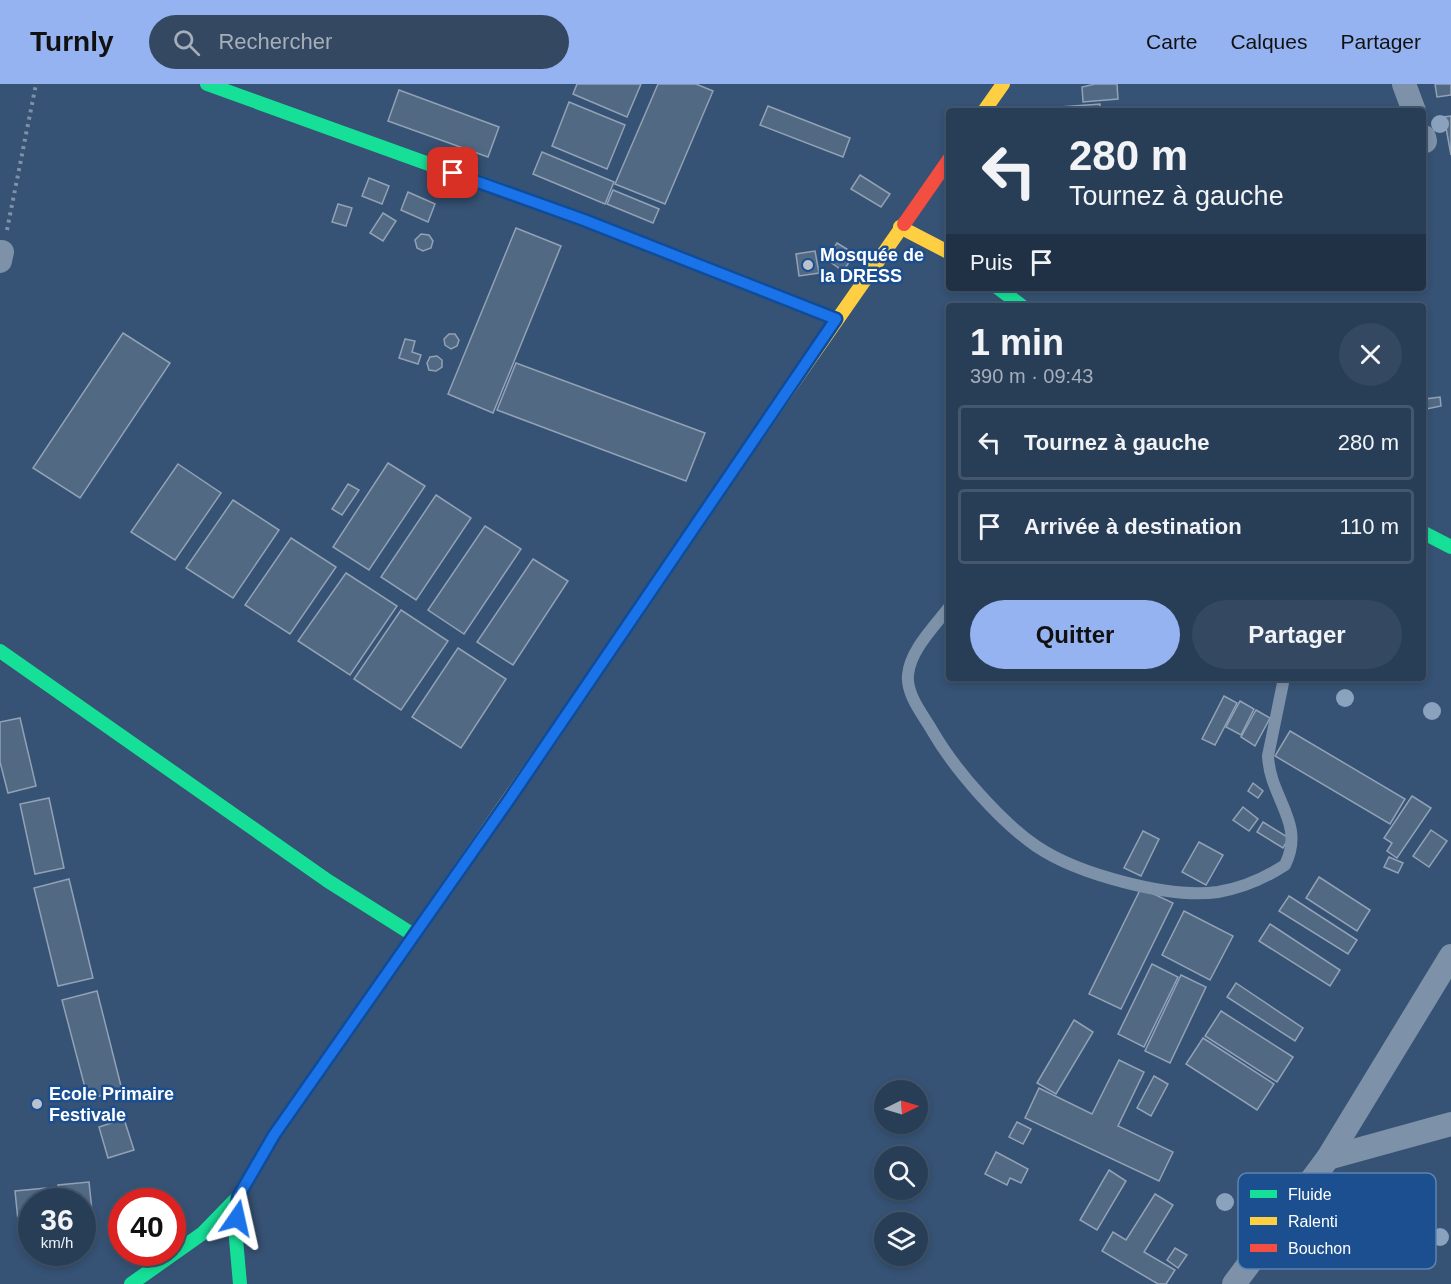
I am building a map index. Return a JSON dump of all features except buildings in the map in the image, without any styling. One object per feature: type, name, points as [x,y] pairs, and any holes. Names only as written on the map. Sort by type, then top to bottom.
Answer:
[{"type":"street","points":[[207,84],[584,220],[836,319]]},
{"type":"street","points":[[986,108],[1003,84]]},
{"type":"street","points":[[1404,84],[1413,108]]},
{"type":"street","points":[[131,1284],[203,1233],[238,1197],[274,1135],[412,934],[508,801],[836,319],[946,164]]},
{"type":"street","points":[[900,227],[946,251]]},
{"type":"street","points":[[1002,291],[1018,303]]},
{"type":"street","points":[[1426,534],[1451,547]]},
{"type":"street","points":[[0,651],[328,881],[412,934]]},
{"type":"street","points":[[1317,1173],[1451,956]]},
{"type":"street","points":[[1328,1158],[1451,1124]]},
{"type":"street","points":[[238,1197],[236,1239],[240,1284]]},
{"type":"street","points":[[1234,1284],[1245,1269]]},
{"type":"lane","points":[[946,612],[910,662],[908,678],[912,696],[949,761],[1036,846],[1068,864],[1109,879],[1190,892],[1218,892],[1251,883],[1285,865],[1294,841],[1292,829],[1269,768],[1268,756],[1283,681]]},
{"type":"path","points":[[1,255],[36,84]]},
{"type":"traffic: fast","points":[[207,84],[584,220],[836,319]]},
{"type":"traffic: fast","points":[[1002,291],[1018,303]]},
{"type":"traffic: fast","points":[[553,735],[777,406]]},
{"type":"traffic: fast","points":[[1426,534],[1451,547]]},
{"type":"traffic: fast","points":[[0,651],[328,881],[412,934]]},
{"type":"traffic: fast","points":[[131,1284],[203,1233],[238,1197],[274,1135],[445,891]]},
{"type":"traffic: fast","points":[[238,1197],[236,1239],[240,1284]]},
{"type":"traffic: slow","points":[[986,108],[1003,84]]},
{"type":"traffic: slow","points":[[777,406],[904,224]]},
{"type":"traffic: slow","points":[[900,227],[946,251]]},
{"type":"traffic: slow","points":[[445,891],[553,735]]},
{"type":"traffic: jam","points":[[904,224],[946,164]]},
{"type":"place","name":"Mosquée de la DRESS","points":[[808,265]]},
{"type":"place","name":"Ecole Primaire Festivale","points":[[37,1104]]},
{"type":"route","points":[[237,1218],[238,1197],[274,1135],[412,934],[508,801],[836,319],[584,220],[453,173]]}]
